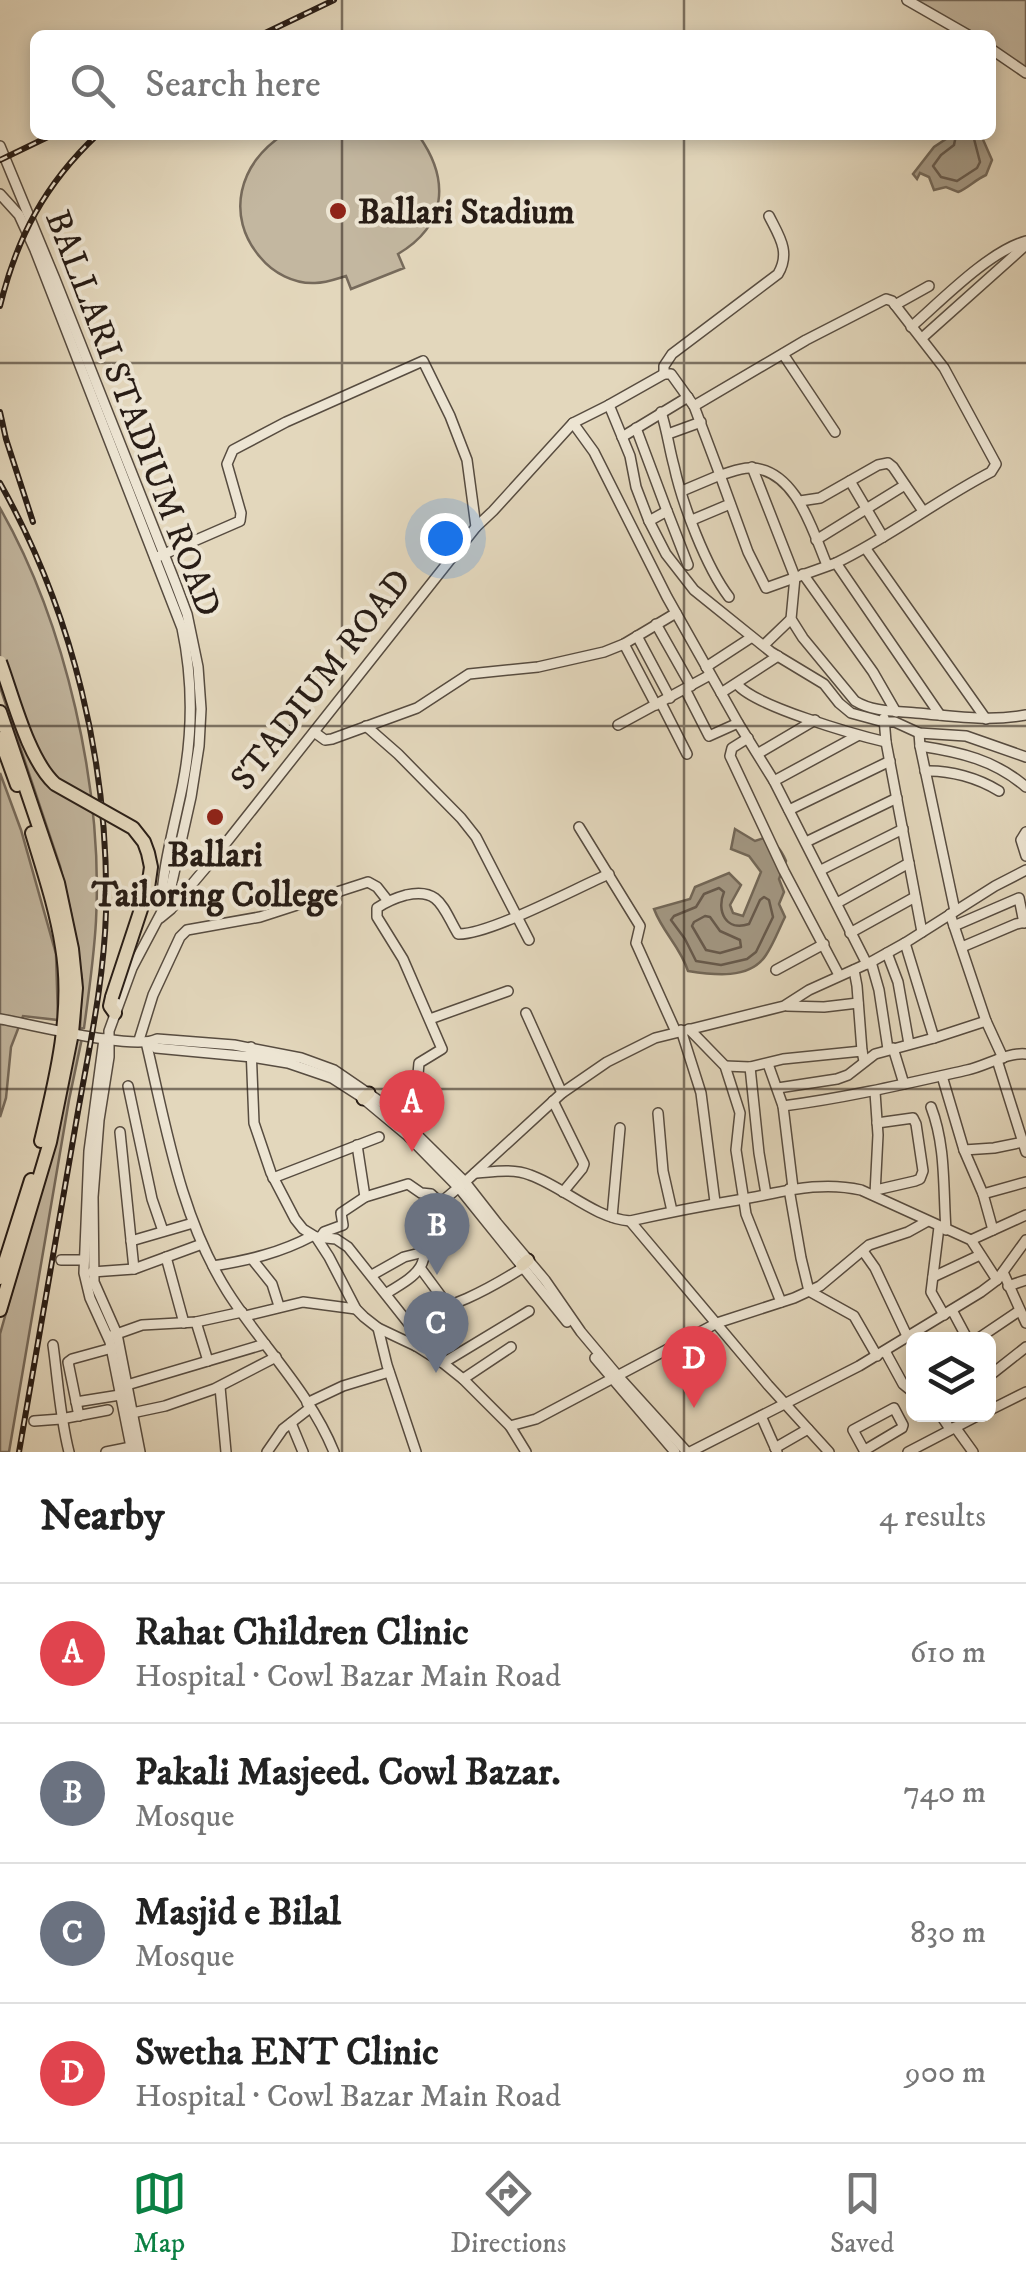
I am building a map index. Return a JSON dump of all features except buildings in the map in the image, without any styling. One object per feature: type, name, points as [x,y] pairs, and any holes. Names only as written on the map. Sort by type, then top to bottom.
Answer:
[{"type":"highway","points":[[0,662],[46,776],[133,828],[148,853],[148,888],[112,997],[110,1006],[114,1012]]},
{"type":"highway","points":[[0,712],[58,883],[76,988],[50,1142],[3,1284],[0,1310]]},
{"type":"highway","points":[[0,737],[38,853],[63,948],[68,1032]]},
{"type":"street","points":[[908,0],[959,30]]},
{"type":"street","points":[[996,52],[1026,73]]},
{"type":"street","name":"BALLARI STADIUM ROAD","points":[[0,146],[160,556],[187,614],[198,667],[202,709],[168,900],[157,920]]},
{"type":"street","name":"BALLARI STADIUM ROAD","points":[[0,194],[18,215],[51,280]]},
{"type":"street","points":[[622,437],[661,412],[691,401],[886,299],[895,304],[922,338],[959,392],[996,464],[990,472],[866,549],[769,589],[764,586],[691,401],[664,366],[672,354],[778,274],[783,265],[784,246],[769,216]]},
{"type":"street","points":[[911,326],[986,263],[1026,243]]},
{"type":"street","points":[[922,338],[1026,243]]},
{"type":"street","points":[[895,304],[929,286]]},
{"type":"street","points":[[914,293],[930,310]]},
{"type":"street","points":[[783,354],[835,432]]},
{"type":"street","points":[[160,556],[240,521],[227,464],[236,447],[423,361],[467,460],[476,527]]},
{"type":"street","points":[[672,377],[573,422],[594,452],[708,671],[759,753],[869,963],[904,1084]]},
{"type":"street","points":[[609,405],[630,456],[641,502],[666,554],[694,590],[764,646],[824,684],[844,708],[858,715],[884,716],[896,712],[986,719],[1026,714]]},
{"type":"street","points":[[661,412],[692,520],[729,597]]},
{"type":"street","name":"STADIUM ROAD","points":[[157,920],[319,735],[476,527],[573,422]]},
{"type":"street","points":[[668,434],[700,422]]},
{"type":"street","points":[[636,428],[688,566]]},
{"type":"street","points":[[800,501],[820,498],[888,463],[923,511]]},
{"type":"street","points":[[654,475],[674,467]]},
{"type":"street","points":[[752,468],[799,576],[873,672],[896,712]]},
{"type":"street","points":[[682,490],[752,468],[782,481],[800,501],[831,564],[940,716]]},
{"type":"street","points":[[850,482],[883,538]]},
{"type":"street","points":[[816,540],[905,485]]},
{"type":"street","points":[[692,520],[730,504]]},
{"type":"street","points":[[649,521],[667,511]]},
{"type":"street","points":[[866,549],[986,719]]},
{"type":"street","points":[[799,576],[791,619],[855,701],[919,734],[966,736],[1026,757]]},
{"type":"street","points":[[319,735],[339,738],[417,708],[470,674],[559,664],[604,652],[676,613]]},
{"type":"street","points":[[764,646],[791,619]]},
{"type":"street","points":[[656,624],[709,736],[738,723]]},
{"type":"street","points":[[638,636],[662,702],[687,754]]},
{"type":"street","points":[[618,725],[688,688],[752,637]]},
{"type":"street","points":[[624,644],[662,702]]},
{"type":"street","points":[[721,693],[778,656]]},
{"type":"street","points":[[737,684],[751,696],[857,736],[886,742]]},
{"type":"street","points":[[884,716],[922,932]]},
{"type":"street","points":[[759,753],[816,720]]},
{"type":"street","points":[[366,726],[398,754],[476,837],[528,940]]},
{"type":"street","points":[[919,734],[954,926],[1000,1059],[1024,1147],[964,1150]]},
{"type":"street","points":[[774,781],[857,736]]},
{"type":"street","points":[[748,738],[732,748],[730,756],[784,872],[839,975]]},
{"type":"street","points":[[920,746],[966,753],[1006,772],[1026,787],[1026,796]]},
{"type":"street","points":[[790,810],[890,761]]},
{"type":"street","points":[[925,771],[946,772],[999,792]]},
{"type":"street","points":[[806,842],[896,798]]},
{"type":"street","points":[[579,827],[640,926],[636,943],[682,1030],[701,1093],[715,1202]]},
{"type":"street","points":[[821,870],[903,828]]},
{"type":"street","points":[[1026,832],[1021,840],[1026,856]]},
{"type":"street","points":[[837,903],[909,863]]},
{"type":"street","points":[[387,1293],[421,1268],[421,1220],[562,1093],[606,1062],[655,1038],[784,1006],[906,943],[1026,870]]},
{"type":"street","points":[[391,1109],[417,1085],[419,1063],[442,1049],[402,959],[377,916],[377,908],[416,893],[431,894],[458,934],[468,934],[609,874]]},
{"type":"street","points":[[962,947],[1025,923],[1013,877]]},
{"type":"street","points":[[334,1452],[308,1405],[243,1314],[202,1244],[176,1166],[145,1042],[153,996],[183,933],[192,928],[266,916],[368,882],[388,901]]},
{"type":"street","points":[[850,933],[915,898]]},
{"type":"street","points":[[954,926],[1018,898]]},
{"type":"street","points":[[134,1450],[127,1385],[84,1260],[90,1142],[114,1012],[157,920]]},
{"type":"street","points":[[906,943],[934,1038]]},
{"type":"street","points":[[776,970],[824,944]]},
{"type":"street","points":[[887,953],[898,982],[908,1044]]},
{"type":"street","points":[[778,1088],[837,1079],[856,1070],[863,1056],[854,970]]},
{"type":"street","points":[[430,1019],[508,991]]},
{"type":"street","points":[[784,1006],[858,1003]]},
{"type":"street","points":[[526,1014],[562,1093]]},
{"type":"street","points":[[0,1019],[108,1040],[145,1042],[156,1048],[251,1052],[332,1078],[391,1109],[430,1144],[675,1452]]},
{"type":"street","points":[[725,1066],[863,1056],[986,1021]]},
{"type":"street","points":[[682,1030],[725,1066],[740,1113],[736,1150],[743,1199],[752,1233],[781,1302]]},
{"type":"street","points":[[108,1040],[89,1272],[91,1302],[112,1340],[134,1450]]},
{"type":"street","points":[[251,1052],[254,1123],[273,1178],[295,1219],[316,1237],[356,1308],[378,1328],[416,1346],[464,1379],[510,1426],[526,1452]]},
{"type":"street","points":[[783,1106],[876,1092],[1026,1054]]},
{"type":"street","points":[[768,1064],[783,1106],[791,1188],[809,1291]]},
{"type":"street","points":[[750,1067],[766,1194]]},
{"type":"street","points":[[942,1076],[993,1230]]},
{"type":"street","points":[[128,1086],[152,1199],[164,1231]]},
{"type":"street","points":[[875,1193],[876,1092]]},
{"type":"street","points":[[366,1096],[462,1185]]},
{"type":"street","points":[[553,1101],[584,1164],[563,1192]]},
{"type":"street","points":[[931,1106],[942,1146],[942,1228],[931,1292],[962,1332]]},
{"type":"street","points":[[658,1113],[663,1171],[672,1211]]},
{"type":"street","points":[[875,1193],[923,1176],[913,1118],[877,1123]]},
{"type":"street","points":[[612,1217],[620,1128]]},
{"type":"street","points":[[120,1132],[134,1269]]},
{"type":"street","points":[[273,1178],[379,1137]]},
{"type":"street","points":[[357,1145],[364,1197]]},
{"type":"street","points":[[475,1173],[528,1174],[612,1217],[630,1220],[791,1188],[835,1186],[875,1193],[926,1222],[970,1240],[1008,1286],[1026,1323]]},
{"type":"street","points":[[983,1194],[1026,1182]]},
{"type":"street","points":[[214,1266],[252,1259],[316,1237],[342,1226],[342,1211],[364,1197],[408,1184],[420,1193],[432,1194],[451,1226]]},
{"type":"street","points":[[970,1240],[1026,1215]]},
{"type":"street","points":[[630,1220],[829,1452]]},
{"type":"street","points":[[510,1426],[536,1419],[717,1323],[820,1286],[869,1245],[926,1222]]},
{"type":"street","points":[[131,1241],[193,1223]]},
{"type":"street","points":[[316,1237],[343,1243],[417,1334],[416,1346]]},
{"type":"street","points":[[918,1332],[1000,1276],[1026,1240]]},
{"type":"street","points":[[89,1272],[134,1269],[202,1244]]},
{"type":"street","points":[[863,1251],[906,1334]]},
{"type":"street","points":[[372,1275],[404,1257],[424,1252]]},
{"type":"street","points":[[933,1277],[980,1255]]},
{"type":"street","points":[[166,1257],[208,1361]]},
{"type":"street","points":[[252,1259],[276,1290],[279,1306]]},
{"type":"street","points":[[61,1260],[84,1260]]},
{"type":"street","points":[[406,1319],[478,1295],[525,1264]]},
{"type":"street","points":[[421,1268],[449,1307]]},
{"type":"street","points":[[1008,1286],[1026,1280]]},
{"type":"street","points":[[809,1291],[854,1316],[906,1381]]},
{"type":"street","points":[[79,1416],[70,1360],[142,1326],[190,1322],[303,1302],[356,1308]]},
{"type":"street","points":[[444,1363],[529,1312]]},
{"type":"street","points":[[988,1332],[1019,1312]]},
{"type":"street","points":[[378,1328],[416,1452]]},
{"type":"street","points":[[615,1378],[688,1452],[906,1339]]},
{"type":"street","points":[[127,1385],[266,1344]]},
{"type":"street","points":[[52,1345],[69,1452]]},
{"type":"street","points":[[996,1370],[1026,1346]]},
{"type":"street","points":[[464,1379],[512,1347]]},
{"type":"street","points":[[132,1413],[220,1386],[276,1357]]},
{"type":"street","points":[[267,1452],[283,1429],[308,1405],[343,1386],[389,1372]]},
{"type":"street","points":[[220,1386],[226,1452]]},
{"type":"street","points":[[996,1407],[1026,1392]]},
{"type":"street","points":[[76,1402],[120,1395]]},
{"type":"street","points":[[894,1408],[904,1426],[865,1451],[854,1430],[894,1408]]},
{"type":"street","points":[[34,1421],[108,1410]]},
{"type":"street","points":[[760,1416],[776,1450],[808,1429]]},
{"type":"street","points":[[947,1422],[973,1452]]},
{"type":"street","points":[[908,1452],[964,1422]]},
{"type":"street","points":[[291,1423],[303,1452]]},
{"type":"street","points":[[276,1441],[281,1452]]},
{"type":"street","points":[[106,1452],[134,1450]]},
{"type":"shaded area","points":[[910,0],[1026,0],[1026,72],[996,52],[996,30],[965,30]]},
{"type":"shaded area","name":"Ballari Stadium","points":[[277,140],[421,140],[436,169],[438,201],[426,230],[398,254],[404,268],[351,289],[346,276],[307,283],[278,273],[265,263],[249,241],[240,208],[247,175]]},
{"type":"shaded area","points":[[0,508],[44,603],[75,708],[86,762],[97,870],[96,921],[84,1028],[80,1029],[82,979],[71,913],[60,866],[0,687]]},
{"type":"shaded area","points":[[0,773],[21,830],[56,954],[58,1020],[23,1016],[11,1047],[0,1117]]},
{"type":"shaded area","points":[[74,1037],[82,1038],[9,1452],[0,1452],[0,1334],[61,1119]]},
{"type":"water","points":[[944,140],[983,140],[992,160],[986,175],[962,190],[934,190],[929,177],[920,173],[917,179],[913,174]]},
{"type":"water","points":[[735,829],[755,841],[768,840],[782,853],[786,861],[779,879],[784,892],[779,904],[785,917],[766,955],[751,969],[730,974],[688,971],[654,909],[690,899],[695,887],[729,873],[741,885],[730,905],[733,913],[743,916],[761,872],[749,856],[731,849]]},
{"type":"railway","points":[[271,30],[334,0]]},
{"type":"railway","points":[[0,160],[42,140]]},
{"type":"railway","points":[[0,306],[15,257],[35,213],[62,173],[92,140]]},
{"type":"railway","points":[[0,412],[33,522]]},
{"type":"railway","points":[[0,483],[48,584],[82,690],[101,800],[105,856],[105,939],[99,992],[19,1452]]},
{"type":"place","name":"Ballari Stadium","points":[[338,211]]},
{"type":"place","name":"Ballari Tailoring College","points":[[215,817]]},
{"type":"place","name":"Rahat Children Clinic","points":[[412,1152]]},
{"type":"place","name":"Pakali Masjeed. Cowl Bazar.","points":[[437,1275]]},
{"type":"place","name":"Masjid e Bilal","points":[[436,1373]]},
{"type":"place","name":"Swetha ENT Clinic","points":[[694,1408]]}]
